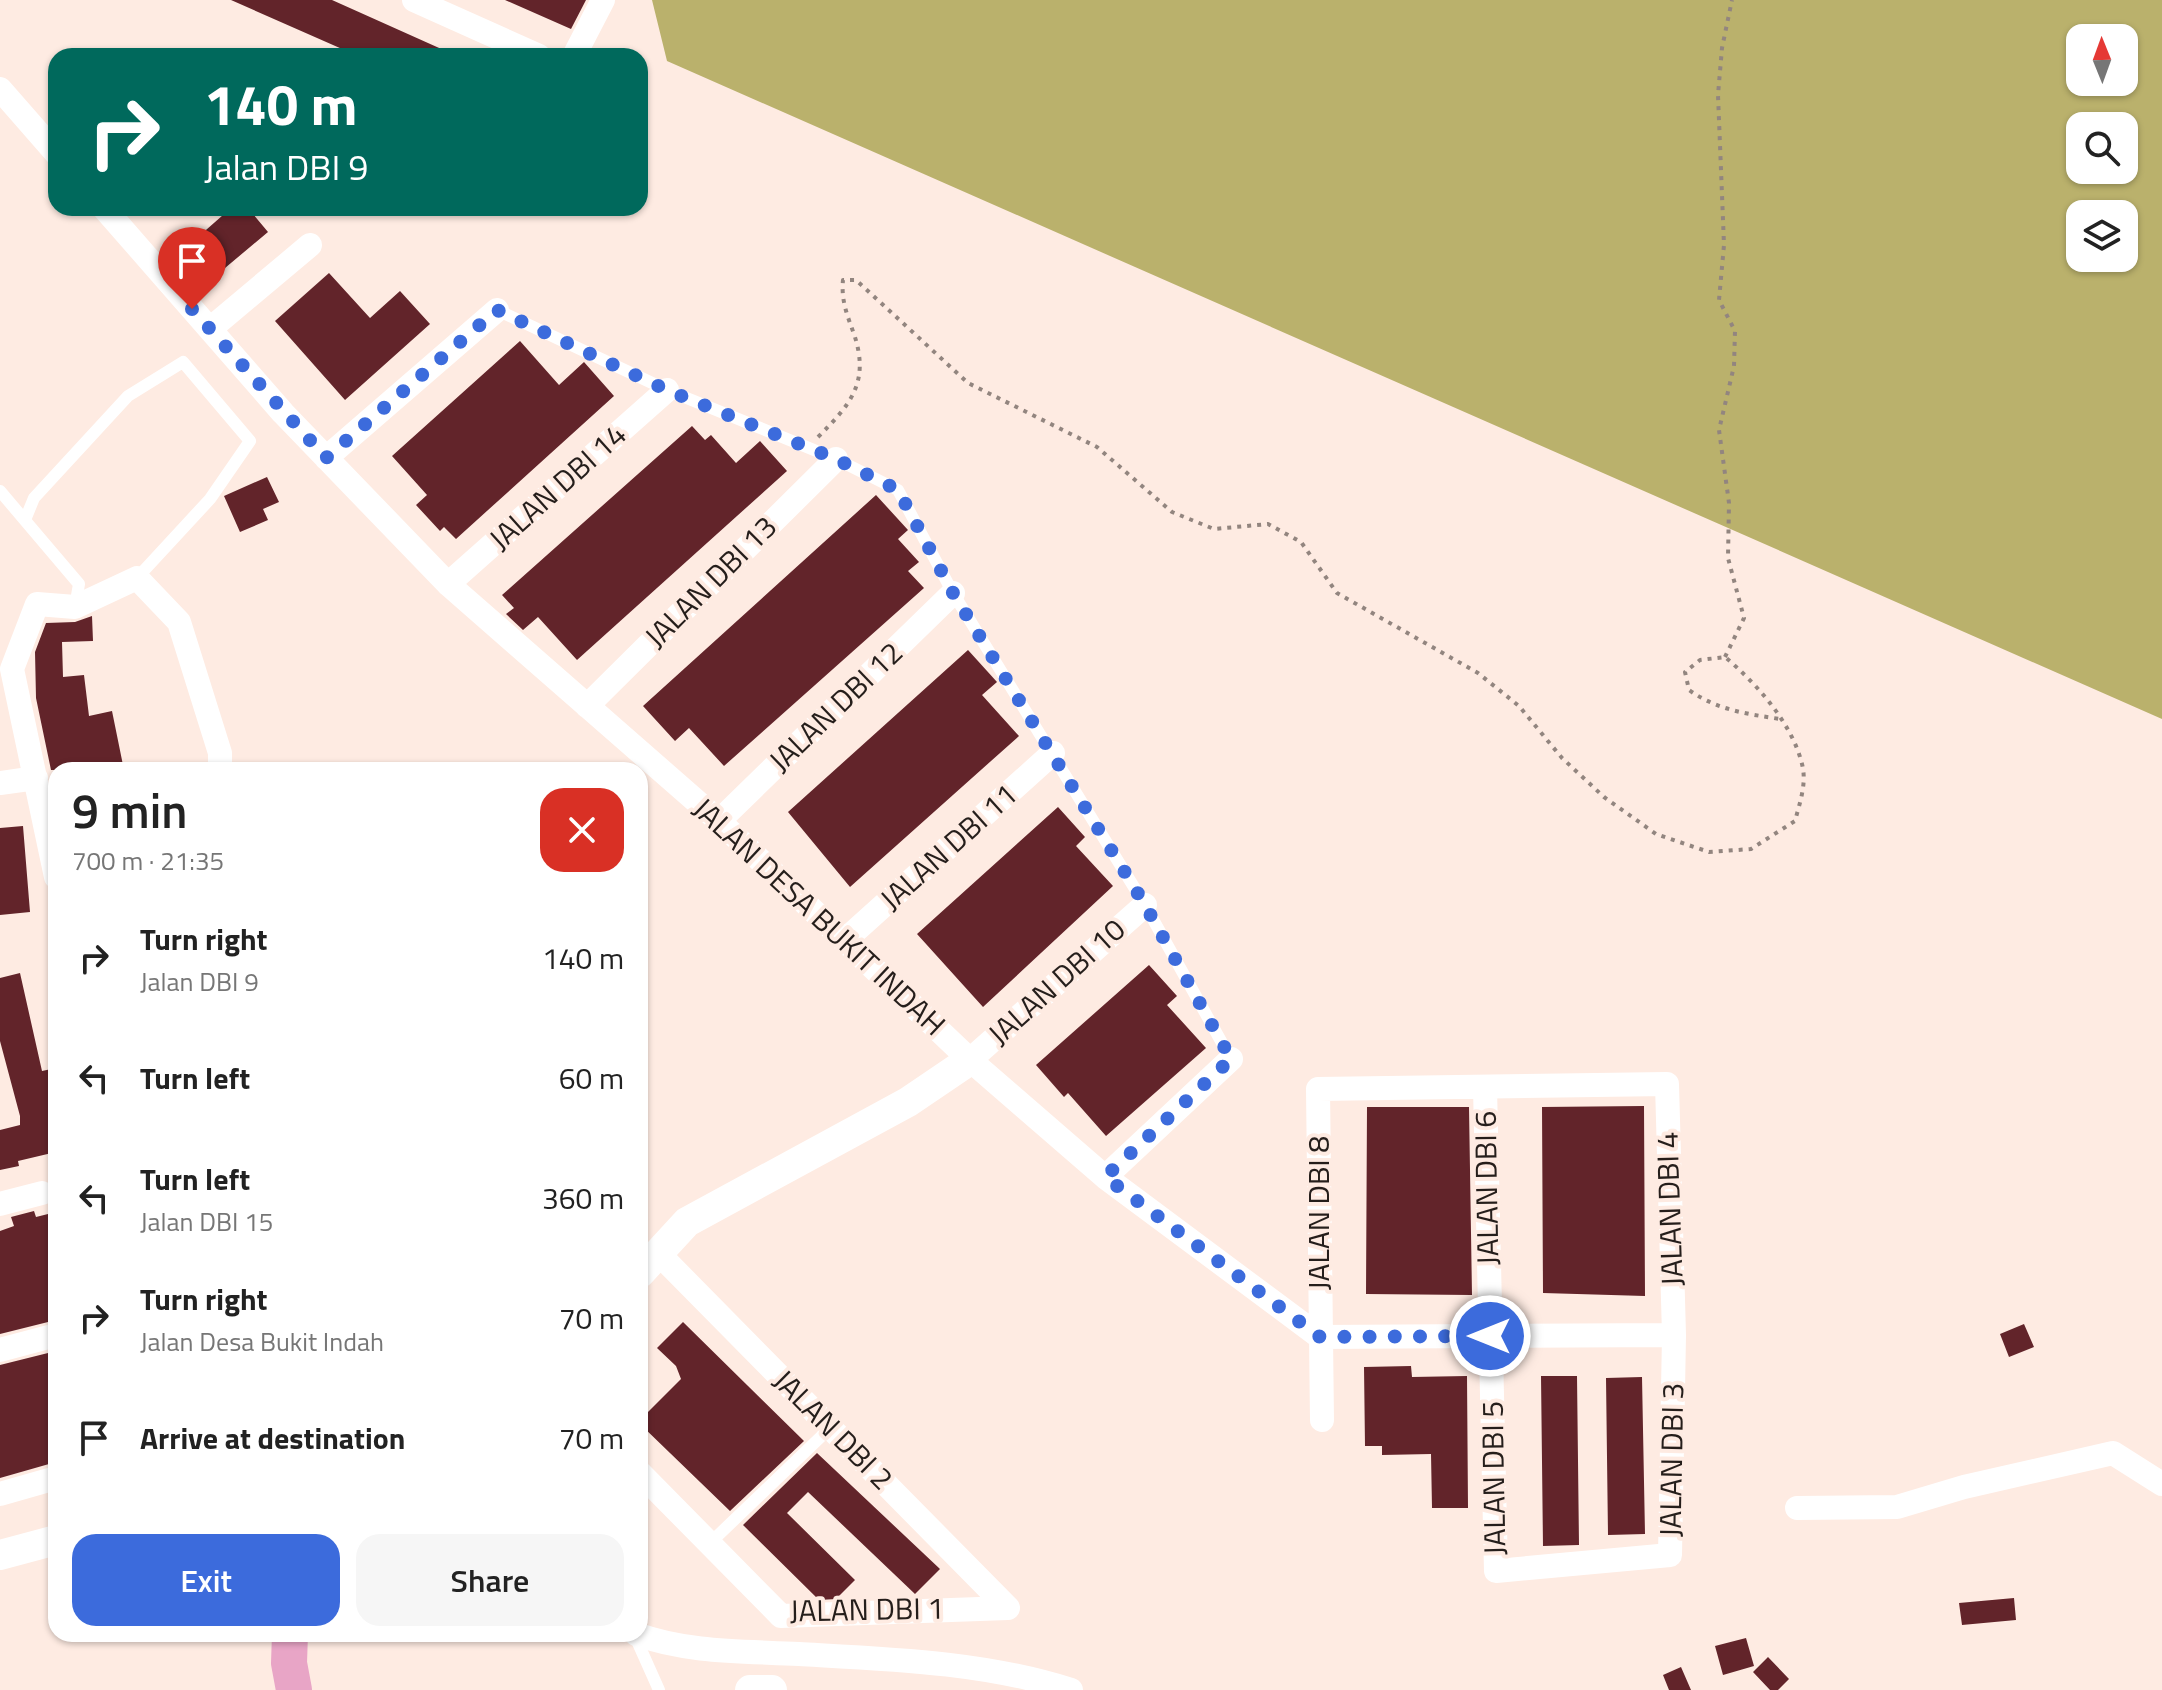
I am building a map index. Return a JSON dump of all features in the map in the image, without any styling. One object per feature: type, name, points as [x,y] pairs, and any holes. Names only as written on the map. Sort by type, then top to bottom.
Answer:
[{"type":"street","points":[[414,0],[521,48]]},
{"type":"street","points":[[578,48],[603,0]]},
{"type":"street","points":[[0,89],[48,144]]},
{"type":"street","name":"JALAN DESA BUKIT INDAH","points":[[111,216],[326,458],[448,584],[719,821],[970,1060],[1105,1177],[1320,1337]]},
{"type":"street","points":[[210,329],[310,245]]},
{"type":"street","points":[[326,458],[497,310]]},
{"type":"street","name":"JALAN DBI 14","points":[[448,584],[667,390]]},
{"type":"street","name":"JALAN DBI 13","points":[[587,706],[836,459]]},
{"type":"street","points":[[48,837],[36,778],[6,665],[37,604],[75,607],[137,578],[179,622],[220,753],[220,762]]},
{"type":"street","name":"JALAN DBI 12","points":[[719,821],[953,593]]},
{"type":"street","name":"JALAN DBI 11","points":[[844,941],[1053,753]]},
{"type":"street","points":[[0,783],[36,778]]},
{"type":"street","name":"JALAN DBI 10","points":[[970,1060],[1145,905]]},
{"type":"street","points":[[1105,1177],[1231,1059]]},
{"type":"street","points":[[649,1263],[687,1222],[908,1102],[970,1060]]},
{"type":"street","name":"JALAN DBI 4","points":[[1485,1087],[1667,1084],[1674,1335]]},
{"type":"street","name":"JALAN DBI 8","points":[[1322,1420],[1318,1089],[1485,1087]]},
{"type":"street","name":"JALAN DBI 6","points":[[1485,1087],[1490,1336]]},
{"type":"street","points":[[0,1204],[42,1193]]},
{"type":"street","name":"JALAN DBI 2","points":[[649,1263],[830,1428],[1008,1608]]},
{"type":"street","points":[[1320,1337],[1674,1335]]},
{"type":"street","name":"JALAN DBI 3","points":[[1496,1571],[1670,1555],[1674,1335]]},
{"type":"street","name":"JALAN DBI 5","points":[[1490,1336],[1496,1571]]},
{"type":"street","points":[[0,1350],[48,1337]]},
{"type":"street","points":[[1797,1508],[1897,1507],[1964,1487],[2113,1453],[2162,1484]]},
{"type":"street","points":[[0,1494],[48,1480]]},
{"type":"street","name":"JALAN DBI 1","points":[[648,1481],[781,1616],[1008,1608]]},
{"type":"street","points":[[0,1555],[48,1542]]},
{"type":"street","points":[[648,1637],[692,1648],[908,1660],[1037,1679],[1071,1690]]},
{"type":"street","points":[[750,1690],[772,1690]]},
{"type":"lane","points":[[497,310],[667,390],[836,459],[898,490],[953,593],[1145,905],[1231,1059]]},
{"type":"lane","points":[[25,520],[34,498],[128,396],[183,362],[250,441],[210,499],[137,578]]},
{"type":"lane","points":[[0,491],[79,584],[75,607]]},
{"type":"lane","points":[[709,1544],[830,1428]]},
{"type":"lane","points":[[638,1642],[659,1690]]},
{"type":"path","points":[[1725,657],[1744,618],[1728,558],[1729,503],[1719,430],[1734,366],[1735,331],[1719,300],[1724,245],[1718,95],[1722,48],[1732,0]]},
{"type":"path","points":[[808,448],[841,414],[862,376],[859,348],[842,298],[843,280],[856,280],[968,383],[1097,447],[1172,512],[1214,529],[1268,524],[1301,542],[1337,593],[1478,673],[1519,706],[1562,758],[1604,797],[1656,834],[1709,852],[1751,849],[1795,821],[1804,786],[1802,763],[1780,719],[1747,676],[1725,657],[1700,660],[1685,672],[1689,690],[1705,702],[1738,713],[1780,719]]},
{"type":"shaded area","points":[[652,0],[2162,0],[2162,719],[667,61]]},
{"type":"building","points":[[231,0],[332,0],[439,48],[340,48]]},
{"type":"building","points":[[505,0],[586,0],[571,29]]},
{"type":"building","points":[[222,216],[255,216],[268,232],[225,268],[198,237]]},
{"type":"building","points":[[329,273],[370,318],[400,291],[430,324],[345,400],[275,321]]},
{"type":"building","points":[[520,341],[559,385],[584,362],[614,396],[456,539],[444,527],[440,531],[416,505],[427,495],[392,456]]},
{"type":"building","points":[[692,426],[705,440],[711,435],[736,463],[760,441],[787,471],[577,660],[538,617],[523,630],[506,614],[514,608],[502,595]]},
{"type":"building","points":[[267,477],[279,502],[263,509],[268,520],[240,532],[224,496]]},
{"type":"building","points":[[876,495],[908,530],[898,539],[919,562],[908,571],[924,588],[724,766],[689,728],[675,741],[643,706]]},
{"type":"building","points":[[92,616],[93,641],[62,642],[63,677],[84,675],[89,716],[112,711],[122,762],[49,762],[36,698],[35,652],[46,623],[75,622]]},
{"type":"building","points":[[968,650],[997,682],[982,695],[1019,736],[850,887],[788,812]]},
{"type":"building","points":[[1058,807],[1085,837],[1076,846],[1113,886],[983,1007],[917,934]]},
{"type":"building","points":[[23,826],[30,912],[0,915],[0,828]]},
{"type":"building","points":[[1149,965],[1177,996],[1167,1005],[1206,1048],[1106,1136],[1068,1093],[1064,1097],[1036,1065]]},
{"type":"building","points":[[20,973],[42,1071],[48,1070],[48,1154],[18,1161],[19,1166],[0,1170],[0,1130],[20,1125],[20,1116],[0,1041],[0,978]]},
{"type":"building","points":[[1644,1106],[1645,1296],[1543,1293],[1542,1107]]},
{"type":"building","points":[[1367,1107],[1469,1107],[1472,1295],[1366,1294]]},
{"type":"building","points":[[34,1211],[36,1217],[48,1214],[48,1322],[0,1334],[0,1231],[14,1226],[11,1217]]},
{"type":"building","points":[[683,1322],[804,1441],[730,1511],[648,1432],[648,1412],[681,1379],[676,1366],[657,1348]]},
{"type":"building","points":[[2024,1324],[2034,1347],[2009,1357],[2000,1334]]},
{"type":"building","points":[[48,1353],[48,1464],[0,1478],[0,1365]]},
{"type":"building","points":[[1411,1366],[1412,1377],[1467,1376],[1468,1508],[1432,1508],[1431,1454],[1382,1455],[1382,1446],[1365,1446],[1364,1367]]},
{"type":"building","points":[[1541,1376],[1577,1376],[1579,1545],[1543,1546]]},
{"type":"building","points":[[1642,1377],[1645,1534],[1608,1535],[1606,1378]]},
{"type":"building","points":[[817,1453],[940,1569],[915,1594],[808,1492],[787,1513],[855,1580],[836,1599],[819,1600],[743,1525]]},
{"type":"building","points":[[2014,1598],[2016,1620],[1962,1625],[1959,1603]]},
{"type":"building","points":[[1746,1638],[1754,1666],[1723,1675],[1715,1646]]},
{"type":"building","points":[[1768,1657],[1789,1679],[1778,1690],[1770,1690],[1753,1672]]},
{"type":"building","points":[[1681,1667],[1691,1690],[1669,1690],[1663,1675]]},
{"type":"waterway","points":[[290,1642],[289,1663],[294,1690]]},
{"type":"route","points":[[192,309],[326,458],[497,310],[667,390],[836,459],[898,490],[953,593],[1145,905],[1231,1059],[1105,1177],[1320,1337],[1490,1336]]}]
